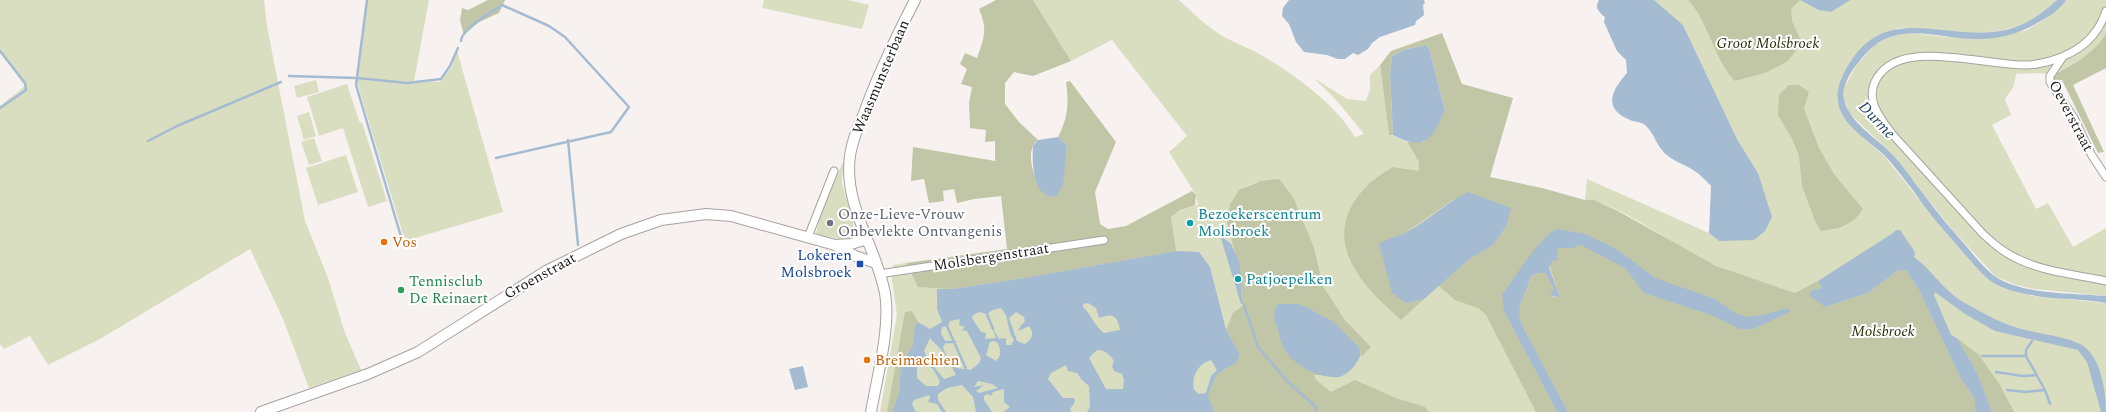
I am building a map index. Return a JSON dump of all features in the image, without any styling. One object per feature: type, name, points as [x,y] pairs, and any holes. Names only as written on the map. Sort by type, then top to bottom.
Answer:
[{"type":"street","name":"Waasmunsterbaan","points":[[871,412],[887,307],[876,263],[853,203],[850,181],[850,157],[855,137],[872,90],[915,0]]},
{"type":"street","points":[[2106,11],[2097,31],[2087,42],[2078,50],[2062,58],[2026,65],[1944,56],[1917,57],[1890,64],[1880,73],[1874,83],[1872,95],[1875,109],[1879,118],[1983,234],[1998,248],[2018,260],[2106,282]]},
{"type":"street","name":"Oeverstraat","points":[[2062,58],[2050,76],[2050,82],[2074,118],[2091,154],[2106,177]]},
{"type":"street","points":[[808,237],[834,171]]},
{"type":"street","name":"Groenstraat","points":[[261,412],[368,374],[418,352],[546,271],[621,234],[661,220],[706,214],[731,216],[835,245],[855,256],[876,263]]},
{"type":"street","name":"Groenstraat","points":[[835,245],[851,244],[866,239]]},
{"type":"street","name":"Molsbergenstraat","points":[[879,274],[1104,240]]},
{"type":"green space","points":[[0,0],[264,0],[267,26],[305,221],[328,278],[345,333],[361,370],[309,388],[283,319],[250,249],[100,339],[48,365],[30,336],[4,349],[0,344],[0,106],[25,86],[0,52]]},
{"type":"green space","points":[[367,0],[429,0],[414,81],[440,82],[452,67],[457,51],[503,212],[405,241],[356,79]]},
{"type":"green space","points":[[488,0],[505,0],[499,13],[479,22],[464,35],[460,20],[462,8],[468,10]]},
{"type":"green space","points":[[764,0],[848,0],[869,5],[862,29],[762,8]]},
{"type":"green space","points":[[996,0],[1033,0],[1071,61],[1033,76],[1014,72],[1005,83],[1005,104],[1019,122],[1038,140],[1031,151],[1031,159],[1034,175],[1044,194],[1061,189],[1067,145],[1058,137],[1066,117],[1066,82],[1070,81],[1116,142],[1095,192],[1100,224],[1108,229],[1126,226],[1192,191],[1196,195],[1195,205],[1179,211],[1171,217],[1176,251],[1025,278],[952,289],[918,287],[906,263],[1007,249],[1001,196],[974,199],[957,203],[954,189],[943,191],[944,201],[929,203],[924,179],[911,181],[913,147],[995,161],[995,141],[985,142],[986,130],[970,128],[969,103],[972,87],[961,84],[967,69],[960,64],[965,53],[977,58],[984,34],[982,16],[979,9]]},
{"type":"green space","name":"Groot Molsbroek","points":[[1033,0],[1179,0],[1212,29],[1227,39],[1268,59],[1310,88],[1336,112],[1355,137],[1364,134],[1337,101],[1314,78],[1347,99],[1366,101],[1370,89],[1370,75],[1380,65],[1389,134],[1407,142],[1415,156],[1641,252],[1792,292],[1716,266],[1631,217],[1598,202],[1585,200],[1587,179],[1709,233],[1719,241],[1758,173],[1737,139],[1683,25],[1654,0],[1688,0],[1695,8],[1706,26],[1728,74],[1700,0],[2057,0],[2043,13],[2022,25],[2001,31],[1977,33],[1898,28],[1851,60],[1837,100],[1860,134],[1885,157],[1947,234],[1972,262],[1993,282],[2032,296],[2106,303],[2106,412],[880,412],[897,315],[892,280],[893,265],[906,263],[910,275],[987,265],[1176,213],[1195,205],[1198,206],[1196,195],[1169,152],[1187,136],[1112,40],[1071,61]],"holes":[[[1263,181],[1229,211],[1233,199],[1241,190],[1251,184]]]},
{"type":"green space","name":"Groot Molsbroek","points":[[1688,0],[1800,0],[1791,9],[1792,21],[1802,43],[1788,61],[1765,73],[1735,81],[1722,63],[1702,20]]},
{"type":"green space","points":[[2066,0],[2106,0],[2106,33],[2095,49],[2083,58],[2053,75],[2040,73],[2016,74],[2014,86],[2005,99],[2011,115],[1992,125],[2036,209],[2048,203],[2073,247],[2106,228],[2106,296],[2034,289],[2017,285],[1996,277],[1952,229],[1890,152],[1849,113],[1844,99],[1844,88],[1857,64],[1874,46],[1887,38],[1900,34],[1912,33],[1947,37],[2025,31],[2047,18]]},
{"type":"green space","name":"Molsbroek","points":[[1442,33],[1462,84],[1513,98],[1490,177],[1542,188],[1585,200],[1594,200],[1618,211],[1716,266],[1795,293],[1818,281],[1822,288],[1812,290],[1825,307],[1868,293],[1897,271],[1907,270],[1919,290],[1961,379],[1975,399],[1975,410],[1978,412],[1568,412],[1521,323],[1519,315],[1520,303],[1529,285],[1530,278],[1536,274],[1546,274],[1554,289],[1551,297],[1560,298],[1549,263],[1558,257],[1558,248],[1572,248],[1557,229],[1504,311],[1557,412],[1536,412],[1486,315],[1478,308],[1455,300],[1439,286],[1471,258],[1493,245],[1454,199],[1405,233],[1386,240],[1406,303],[1424,299],[1401,320],[1371,291],[1359,276],[1350,259],[1345,242],[1345,224],[1352,206],[1366,187],[1375,179],[1393,167],[1419,171],[1419,162],[1407,142],[1424,142],[1445,110],[1429,48],[1425,45],[1404,50],[1392,56],[1390,74],[1393,135],[1389,135],[1380,65],[1391,51]]},
{"type":"green space","points":[[2106,33],[2106,68],[2073,85],[2104,152],[2098,153],[2062,80],[2053,81],[2053,75],[2083,58],[2096,47]]},
{"type":"green space","points":[[316,80],[319,92],[297,98],[294,86]]},
{"type":"green space","points":[[347,84],[360,123],[362,122],[387,201],[368,207],[343,128],[319,136],[307,97]]},
{"type":"green space","points":[[1789,85],[1799,85],[1809,92],[1804,109],[1819,148],[1834,174],[1863,209],[1855,219],[1840,227],[1821,231],[1815,221],[1802,186],[1799,156],[1792,139],[1778,115],[1779,95]]},
{"type":"green space","points":[[309,112],[316,136],[304,140],[297,116]]},
{"type":"green space","points":[[314,138],[322,161],[309,165],[301,142]]},
{"type":"green space","points":[[346,155],[358,192],[318,205],[306,168]]},
{"type":"green space","points":[[844,160],[842,182],[843,189],[851,212],[854,227],[851,239],[844,240],[816,234],[822,209]]},
{"type":"green space","points":[[1279,179],[1293,197],[1314,248],[1323,286],[1344,319],[1371,347],[1361,357],[1360,348],[1342,330],[1324,317],[1304,308],[1278,304],[1296,362],[1322,375],[1314,375],[1317,381],[1331,392],[1355,380],[1396,398],[1425,407],[1429,412],[1214,412],[1208,395],[1217,374],[1237,362],[1240,354],[1226,330],[1233,313],[1244,305],[1241,294],[1242,278],[1227,222],[1230,204],[1239,190],[1261,181]]},
{"type":"green space","points":[[912,311],[918,322],[915,325],[913,345],[901,364],[899,394],[892,412],[887,412],[905,312]]},
{"type":"green space","points":[[1957,338],[1979,355],[2000,385],[2014,412],[1992,412],[1977,373]]},
{"type":"water","points":[[1289,0],[1424,0],[1425,3],[1423,5],[1424,15],[1416,21],[1415,25],[1380,37],[1372,43],[1368,49],[1358,55],[1353,53],[1345,59],[1338,59],[1327,55],[1304,52],[1296,42],[1289,24],[1282,16],[1283,8]]},
{"type":"water","points":[[1599,0],[1654,0],[1683,25],[1737,139],[1758,173],[1772,217],[1765,231],[1754,240],[1719,241],[1709,233],[1711,186],[1696,172],[1672,159],[1665,153],[1645,125],[1628,119],[1615,109],[1612,103],[1612,97],[1614,91],[1627,73],[1626,60],[1617,51],[1604,22],[1605,17],[1597,8]]},
{"type":"water","points":[[1800,0],[1850,0],[1831,12],[1819,10]]},
{"type":"water","points":[[2057,0],[2066,0],[2049,16],[2030,27],[2002,37],[1965,39],[1910,33],[1885,39],[1868,51],[1852,70],[1845,85],[1844,99],[1856,121],[1895,157],[1930,203],[1978,260],[1992,274],[2007,283],[2034,290],[2106,296],[2106,303],[2087,300],[2040,297],[2006,289],[1992,282],[1976,267],[1942,228],[1888,159],[1856,132],[1843,116],[1838,104],[1838,88],[1845,71],[1860,49],[1877,36],[1895,30],[1914,28],[1978,33],[2000,31],[2016,27],[2031,20]]},
{"type":"water","points":[[1425,45],[1429,48],[1445,110],[1432,135],[1427,140],[1414,143],[1393,135],[1390,74],[1392,56],[1404,50]]},
{"type":"water","points":[[1058,137],[1067,145],[1063,185],[1057,196],[1049,196],[1043,193],[1038,187],[1035,179],[1033,146],[1038,140]]},
{"type":"water","points":[[1468,192],[1511,208],[1506,226],[1493,245],[1471,258],[1424,299],[1406,303],[1392,293],[1379,244],[1385,240],[1413,229]]},
{"type":"water","points":[[1557,229],[1585,234],[1598,240],[1618,250],[1655,278],[1715,299],[1735,313],[1747,317],[1763,315],[1788,308],[1790,312],[1753,329],[1740,329],[1711,315],[1644,293],[1625,268],[1581,245],[1572,248],[1558,248],[1557,260],[1552,261],[1549,267],[1560,298],[1550,295],[1554,289],[1546,274],[1538,273],[1530,278],[1519,309],[1521,323],[1568,412],[1557,412],[1504,311],[1502,295],[1535,249],[1550,233]]},
{"type":"water","points":[[1896,230],[1900,230],[1915,252],[1914,257],[1949,292],[1963,302],[2011,326],[2073,341],[2087,349],[2093,356],[2101,374],[2105,394],[2106,412],[2101,412],[2087,362],[2078,350],[1995,331],[1965,314],[1935,292],[1934,295],[1951,335],[1957,338],[1977,373],[1992,412],[1978,412],[1975,410],[1975,399],[1961,379],[1919,290],[1906,270],[1897,271],[1868,293],[1825,307],[1809,295],[1812,290],[1822,288],[1818,281]]},
{"type":"water","points":[[1220,235],[1231,244],[1238,259],[1242,279],[1241,294],[1244,305],[1241,304]]},
{"type":"water","points":[[1176,251],[1199,252],[1210,267],[1226,330],[1240,354],[1237,362],[1217,374],[1208,395],[1214,412],[1087,412],[1090,407],[1089,386],[1077,373],[1068,371],[1066,365],[1051,373],[1048,379],[1063,398],[1074,398],[1075,402],[1070,409],[1071,412],[1003,412],[1010,407],[1004,402],[1004,389],[993,392],[991,396],[987,394],[984,396],[984,400],[992,412],[976,412],[973,397],[962,385],[947,388],[938,394],[938,400],[946,412],[942,412],[937,404],[928,402],[930,398],[929,395],[914,400],[912,404],[916,412],[892,412],[899,393],[901,364],[913,345],[915,325],[918,322],[930,329],[942,322],[937,309],[937,289],[952,289],[1025,278]],"holes":[[[1088,303],[1096,308],[1099,318],[1114,316],[1120,330],[1104,333],[1083,307],[1083,304]],[[1001,308],[1006,315],[1010,333],[1014,340],[1011,345],[1006,345],[1006,338],[999,339],[993,329],[996,338],[985,339],[986,333],[981,332],[972,318],[973,315],[979,312],[987,314],[993,310]],[[1016,312],[1024,317],[1025,322],[1018,331],[1029,326],[1032,331],[1031,338],[1025,344],[1017,341],[1009,318]],[[960,319],[959,325],[965,327],[962,330],[967,331],[981,358],[979,363],[971,370],[956,368],[948,358],[943,347],[946,342],[941,334],[942,327],[948,326],[950,321]],[[930,338],[944,353],[956,375],[944,379],[929,361],[924,351]],[[993,341],[997,342],[1000,350],[1000,354],[996,361],[986,355],[990,342]],[[1097,350],[1105,352],[1110,356],[1114,361],[1112,366],[1114,371],[1122,374],[1124,380],[1123,389],[1106,389],[1089,358]],[[1211,360],[1217,370],[1211,376],[1206,393],[1199,394],[1194,390],[1193,385],[1196,371],[1202,364]],[[923,363],[933,369],[940,381],[938,386],[926,386],[917,378],[917,367]],[[978,381],[992,384],[998,388],[979,393],[976,391],[984,385],[974,387]]]},
{"type":"water","points":[[1278,304],[1298,304],[1332,321],[1360,348],[1360,357],[1350,371],[1338,377],[1324,376],[1308,370],[1294,361],[1284,348],[1275,323],[1274,314]]},
{"type":"water","points":[[803,366],[808,387],[795,390],[789,369]]},
{"type":"waterway","points":[[367,0],[356,85],[402,240]]},
{"type":"waterway","points":[[461,41],[462,36],[471,26],[502,5],[549,26],[565,37],[629,107],[611,132],[496,158]]},
{"type":"waterway","points":[[289,76],[357,78],[407,83],[441,79],[450,66],[458,48]]},
{"type":"waterway","points":[[0,51],[25,83],[26,90],[0,108]]},
{"type":"waterway","points":[[148,141],[177,126],[281,82]]},
{"type":"waterway","points":[[568,140],[578,245]]},
{"type":"waterway","points":[[1244,305],[1258,347],[1288,382],[1315,406],[1317,412]]},
{"type":"waterway","points":[[987,314],[993,329]]},
{"type":"waterway","points":[[947,326],[966,369]]},
{"type":"waterway","points":[[2032,341],[2026,350],[2026,356],[2045,390],[2050,404]]},
{"type":"waterway","points":[[946,342],[955,342]]},
{"type":"waterway","points":[[1982,356],[2026,356]]},
{"type":"waterway","points":[[1996,372],[2023,376],[2036,375]]},
{"type":"waterway","points":[[2007,390],[2025,392],[2045,390]]},
{"type":"place","name":"Onze-Lieve-Vrouw Onbevlekte Ontvangenis","points":[[830,223]]},
{"type":"place","name":"Bezoekerscentrum Molsbroek","points":[[1190,223]]},
{"type":"place","name":"Vos","points":[[384,242]]},
{"type":"place","name":"Lokeren Molsbroek","points":[[860,264]]},
{"type":"place","name":"Patjoepelken","points":[[1238,279]]},
{"type":"place","name":"Tennisclub De Reinaert","points":[[401,290]]},
{"type":"place","name":"Breimachien","points":[[867,360]]},
{"type":"water label","name":"Durme","points":[[1877,120]]}]
